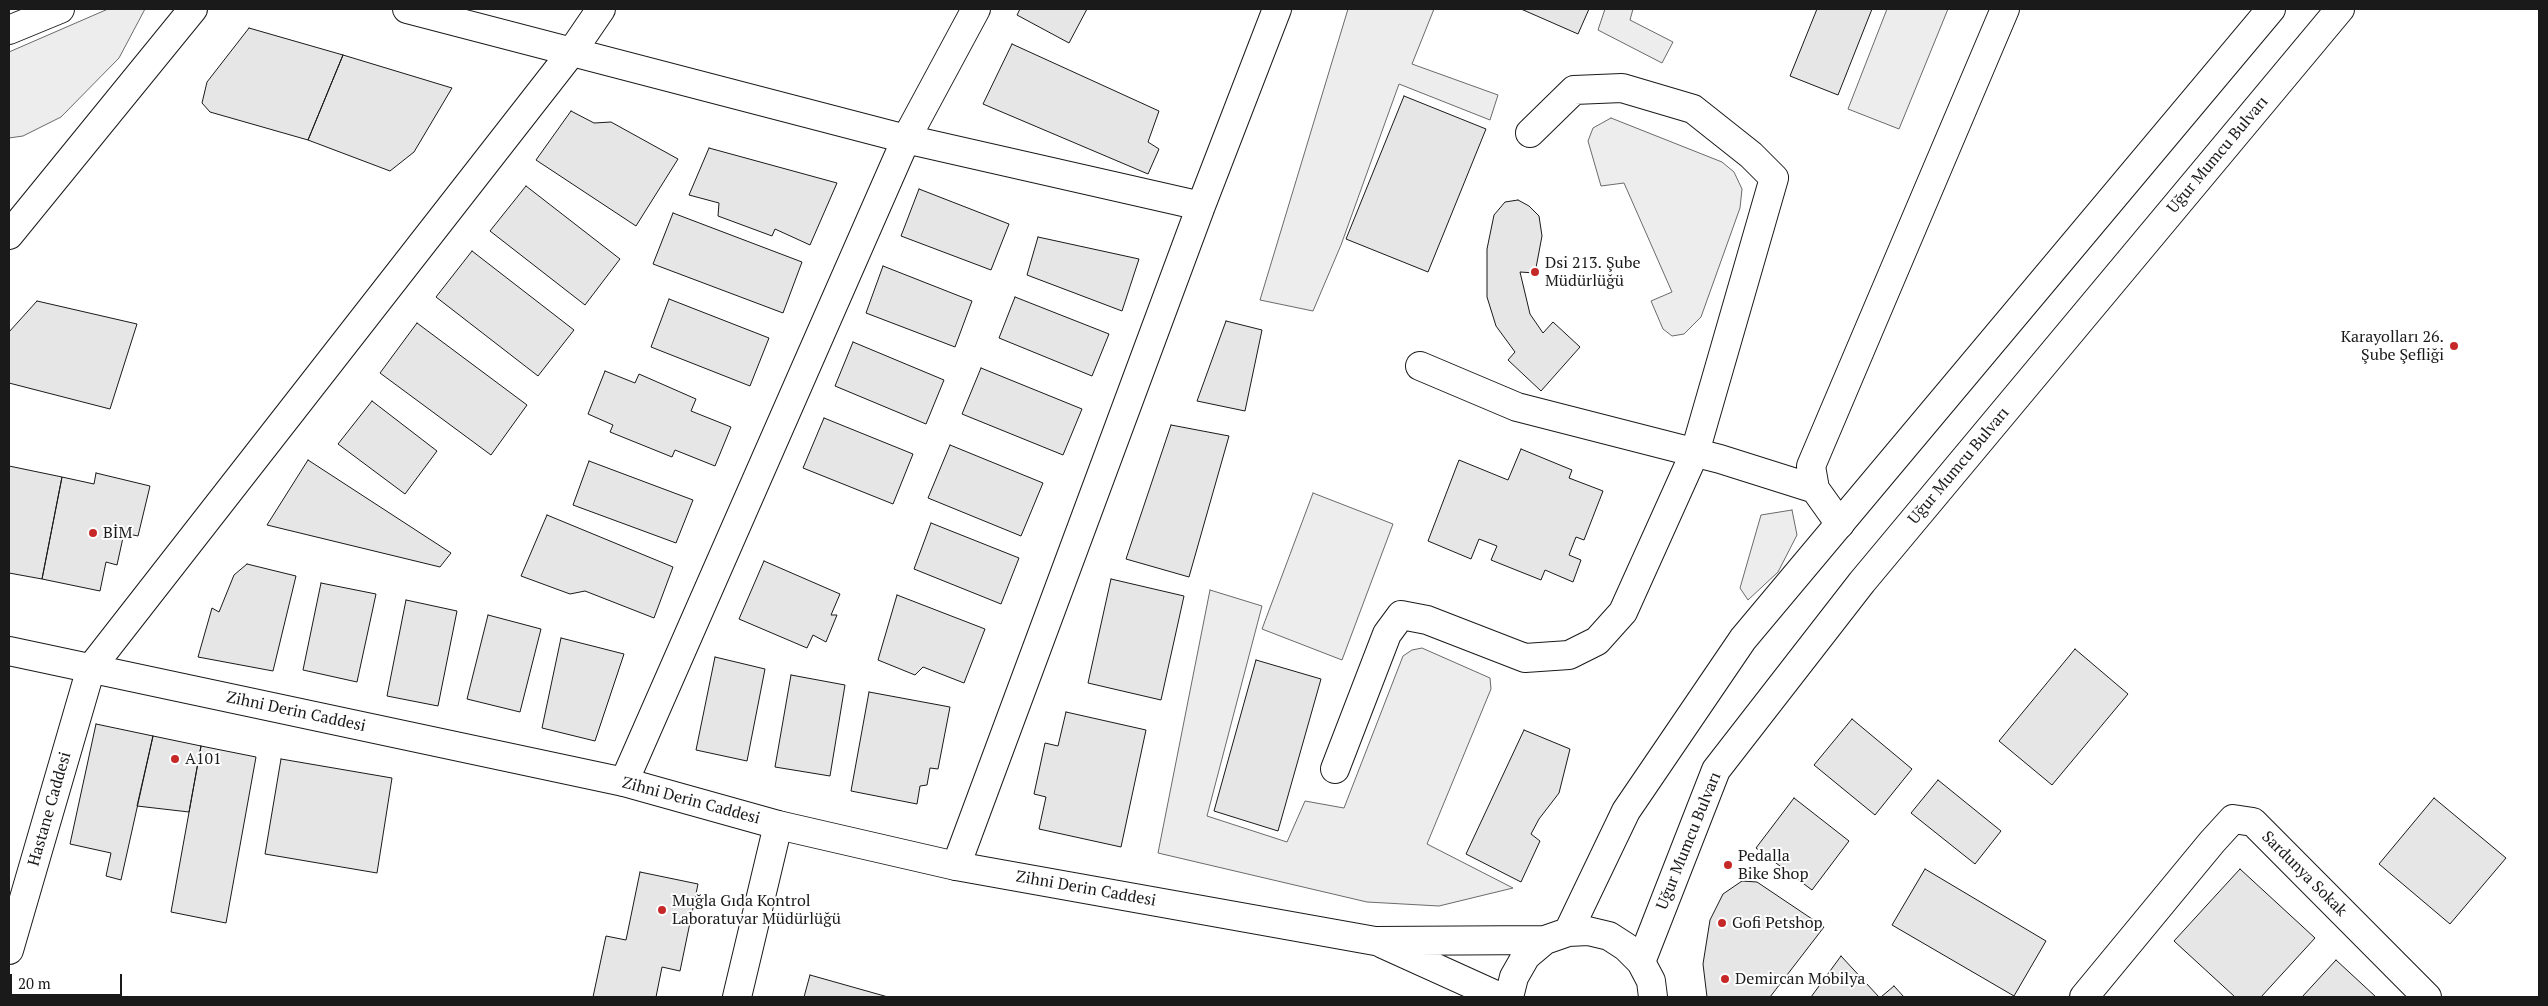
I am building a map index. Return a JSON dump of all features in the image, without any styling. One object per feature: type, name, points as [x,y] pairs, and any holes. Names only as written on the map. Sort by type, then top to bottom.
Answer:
[{"type":"street","points":[[9,30],[60,9]]},
{"type":"street","points":[[9,234],[193,9]]},
{"type":"street","points":[[408,9],[906,139],[1200,206]]},
{"type":"street","points":[[91,668],[571,53],[601,9]]},
{"type":"street","points":[[624,782],[906,139],[976,9]]},
{"type":"street","points":[[956,866],[1200,206],[1276,9]]},
{"type":"street","points":[[1840,524],[1815,488],[1811,466],[2005,9]]},
{"type":"street","points":[[1509,997],[1514,977],[1526,956],[1556,936],[1626,811],[1680,728],[1743,639],[2271,9]]},
{"type":"street","name":"Uğur Mumcu Bulvarı","points":[[1641,962],[1716,770],[1869,575],[2340,9]]},
{"type":"street","points":[[1335,769],[1387,634],[1401,615],[1427,620],[1525,658],[1569,655],[1597,641],[1623,612],[1695,452],[1774,178],[1751,155],[1693,109],[1622,88],[1574,90],[1530,133]]},
{"type":"street","points":[[1420,366],[1517,407],[1695,452],[1815,488]]},
{"type":"street","name":"Zihni Derin Caddesi","points":[[9,651],[624,782],[778,825],[956,866],[1375,941]]},
{"type":"street","name":"Hastane Caddesi","points":[[9,950],[91,668]]},
{"type":"street","name":"Sardunya Sokak","points":[[2084,997],[2233,819],[2253,822],[2427,997]]},
{"type":"street","points":[[737,997],[778,825]]},
{"type":"street","points":[[1375,941],[1556,936],[1588,931],[1608,936],[1626,947],[1641,962],[1651,981],[1653,997]]},
{"type":"street","points":[[1375,941],[1500,997]]},
{"type":"shaded area","points":[[108,9],[145,9],[119,58],[61,117],[23,136],[9,138],[9,52]]},
{"type":"shaded area","points":[[1348,9],[1434,9],[1412,64],[1498,95],[1490,120],[1399,84],[1341,245],[1313,311],[1260,300]]},
{"type":"shaded area","points":[[1605,9],[1633,9],[1630,20],[1673,42],[1662,63],[1598,30]]},
{"type":"shaded area","points":[[1887,9],[1948,9],[1899,129],[1848,109]]},
{"type":"shaded area","points":[[1611,118],[1722,162],[1734,172],[1742,189],[1740,208],[1701,317],[1684,334],[1672,336],[1663,329],[1651,301],[1672,292],[1624,183],[1601,186],[1588,141],[1593,128]]},
{"type":"shaded area","points":[[1313,493],[1393,524],[1342,660],[1262,629]]},
{"type":"shaded area","points":[[1792,510],[1797,535],[1778,572],[1748,600],[1740,588],[1761,515]]},
{"type":"shaded area","points":[[1210,590],[1262,606],[1207,816],[1287,842],[1305,801],[1344,808],[1403,656],[1412,650],[1422,648],[1490,678],[1491,689],[1427,844],[1513,888],[1439,906],[1367,902],[1158,853]]},
{"type":"building","points":[[1020,9],[1087,9],[1069,43],[1017,15]]},
{"type":"building","points":[[1521,9],[1589,9],[1578,34]]},
{"type":"building","points":[[1817,9],[1872,9],[1838,95],[1790,76]]},
{"type":"building","points":[[249,28],[343,55],[308,140],[210,112],[202,103],[207,82]]},
{"type":"building","points":[[1012,44],[1159,111],[1148,142],[1159,149],[1148,174],[983,104]]},
{"type":"building","points":[[343,55],[452,88],[414,152],[390,171],[308,140]]},
{"type":"building","points":[[1404,96],[1486,129],[1428,272],[1346,239]]},
{"type":"building","points":[[571,111],[594,123],[611,122],[678,159],[636,226],[536,160]]},
{"type":"building","points":[[709,148],[837,183],[810,245],[775,229],[772,236],[718,216],[719,203],[689,195]]},
{"type":"building","points":[[526,186],[620,259],[585,305],[490,231]]},
{"type":"building","points":[[919,189],[1009,224],[991,270],[901,236]]},
{"type":"building","points":[[1518,200],[1529,206],[1539,216],[1542,236],[1535,273],[1520,272],[1530,314],[1543,333],[1553,322],[1580,347],[1541,391],[1508,360],[1515,352],[1496,326],[1487,297],[1487,249],[1494,215],[1505,202]]},
{"type":"building","points":[[673,213],[802,262],[783,313],[653,264]]},
{"type":"building","points":[[1038,237],[1139,259],[1122,311],[1027,275]]},
{"type":"building","points":[[472,251],[574,330],[538,376],[436,297]]},
{"type":"building","points":[[883,266],[972,301],[955,347],[866,313]]},
{"type":"building","points":[[1015,297],[1109,334],[1092,376],[999,338]]},
{"type":"building","points":[[669,299],[769,338],[750,386],[651,347]]},
{"type":"building","points":[[37,301],[137,324],[110,409],[9,383],[9,332]]},
{"type":"building","points":[[1226,321],[1262,330],[1245,411],[1197,401]]},
{"type":"building","points":[[417,323],[527,405],[491,455],[380,373]]},
{"type":"building","points":[[853,342],[944,380],[926,424],[835,386]]},
{"type":"building","points":[[981,368],[1082,409],[1063,455],[962,414]]},
{"type":"building","points":[[605,371],[635,383],[639,374],[696,399],[691,411],[731,427],[715,466],[675,450],[672,457],[610,432],[613,425],[588,414]]},
{"type":"building","points":[[372,401],[437,451],[405,494],[338,444]]},
{"type":"building","points":[[824,418],[913,454],[893,504],[803,468]]},
{"type":"building","points":[[1171,425],[1229,436],[1189,577],[1126,559]]},
{"type":"building","points":[[950,445],[1043,483],[1021,536],[928,498]]},
{"type":"building","points":[[1521,449],[1572,470],[1569,478],[1603,491],[1584,540],[1576,537],[1569,555],[1581,560],[1573,582],[1545,570],[1541,580],[1491,560],[1497,546],[1479,539],[1471,559],[1428,541],[1459,460],[1508,480]]},
{"type":"building","points":[[308,460],[451,553],[440,567],[267,525]]},
{"type":"building","points":[[589,461],[693,500],[676,543],[573,505]]},
{"type":"building","points":[[9,466],[62,477],[42,579],[9,573]]},
{"type":"building","points":[[96,473],[150,486],[138,536],[124,533],[117,565],[106,562],[100,591],[42,579],[62,477],[94,484]]},
{"type":"building","points":[[547,515],[673,567],[654,618],[585,591],[570,594],[521,576]]},
{"type":"building","points":[[931,523],[1019,558],[1001,604],[914,569]]},
{"type":"building","points":[[764,561],[840,594],[831,615],[837,615],[826,642],[813,635],[807,648],[739,619]]},
{"type":"building","points":[[247,564],[296,576],[273,671],[198,657],[212,608],[219,612],[234,575]]},
{"type":"building","points":[[1111,579],[1184,596],[1161,700],[1088,683]]},
{"type":"building","points":[[321,583],[376,594],[357,682],[303,670]]},
{"type":"building","points":[[897,595],[985,629],[964,683],[923,667],[915,675],[878,660]]},
{"type":"building","points":[[406,600],[457,611],[438,706],[387,696]]},
{"type":"building","points":[[488,615],[541,629],[520,712],[467,699]]},
{"type":"building","points":[[561,638],[624,654],[595,741],[542,728]]},
{"type":"building","points":[[2075,649],[2128,694],[2052,785],[1999,741]]},
{"type":"building","points":[[715,657],[765,669],[747,761],[696,750]]},
{"type":"building","points":[[1256,660],[1321,679],[1278,831],[1214,811]]},
{"type":"building","points":[[791,675],[845,685],[830,776],[775,767]]},
{"type":"building","points":[[869,692],[950,707],[938,769],[930,768],[927,785],[920,786],[917,804],[851,791]]},
{"type":"building","points":[[1066,712],[1146,730],[1121,847],[1039,829],[1046,797],[1034,794],[1045,743],[1058,746]]},
{"type":"building","points":[[1852,719],[1912,769],[1875,815],[1814,765]]},
{"type":"building","points":[[96,724],[153,736],[121,880],[106,876],[111,853],[70,844]]},
{"type":"building","points":[[1524,730],[1570,749],[1559,793],[1539,819],[1531,834],[1540,841],[1521,882],[1466,854]]},
{"type":"building","points":[[153,736],[201,746],[189,812],[137,806]]},
{"type":"building","points":[[201,746],[256,757],[226,923],[171,912]]},
{"type":"building","points":[[281,759],[392,778],[377,873],[265,854]]},
{"type":"building","points":[[1938,780],[2001,831],[1975,864],[1911,813]]},
{"type":"building","points":[[1794,798],[1849,841],[1812,890],[1756,848]]},
{"type":"building","points":[[2434,798],[2506,858],[2450,924],[2379,864]]},
{"type":"building","points":[[1925,869],[2046,941],[2014,996],[1892,925]]},
{"type":"building","points":[[2240,869],[2315,938],[2261,997],[2235,997],[2174,941]]},
{"type":"building","name":"Muğla Gıda Kontrol Laboratuvar Müdürlüğü","points":[[640,872],[698,884],[680,971],[662,967],[656,997],[593,997],[606,936],[626,940]]},
{"type":"building","points":[[1742,881],[1757,882],[1824,927],[1770,997],[1707,997],[1703,964],[1710,920],[1723,894]]},
{"type":"building","points":[[1841,956],[1879,997],[1811,997]]},
{"type":"building","points":[[2336,960],[2376,997],[2302,997]]},
{"type":"building","points":[[810,975],[888,997],[804,997]]},
{"type":"building","points":[[1894,986],[1904,997],[1881,997]]},
{"type":"place","name":"Dsi 213. Şube Müdürlüğü","points":[[1535,272]]},
{"type":"place","name":"Karayolları 26. Şube Şefliği","points":[[2454,346]]},
{"type":"place","name":"BİM","points":[[93,533]]},
{"type":"place","name":"A101","points":[[175,759]]},
{"type":"place","name":"Pedalla Bike Shop","points":[[1728,865]]},
{"type":"place","name":"Muğla Gıda Kontrol Laboratuvar Müdürlüğü","points":[[662,910]]},
{"type":"place","name":"Gofi Petshop","points":[[1722,923]]},
{"type":"place","name":"Demircan Mobilya","points":[[1725,979]]}]
